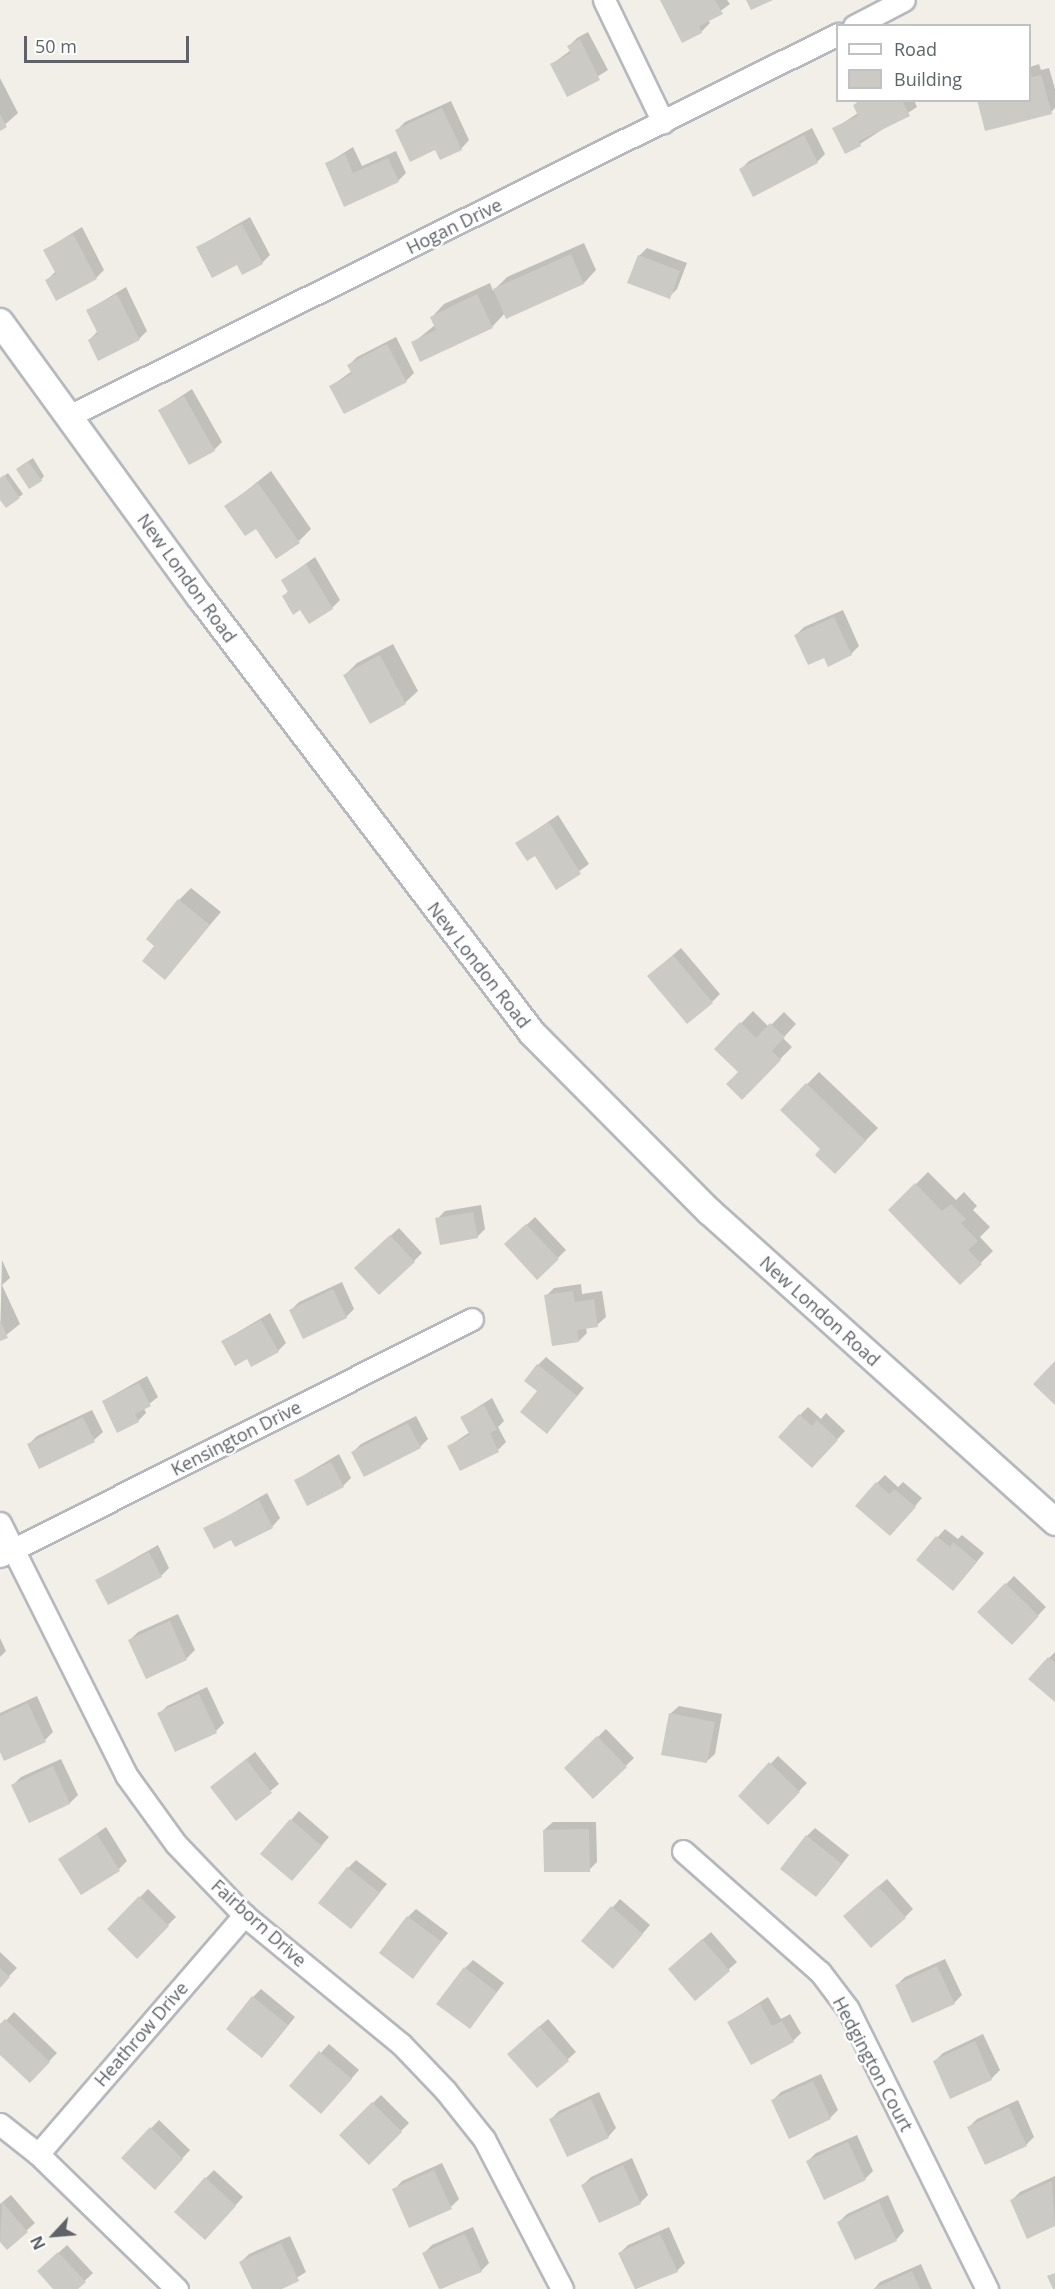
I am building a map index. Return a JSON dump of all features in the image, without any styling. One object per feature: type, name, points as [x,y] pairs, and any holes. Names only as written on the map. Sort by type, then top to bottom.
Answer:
[{"type":"street","points":[[604,0],[663,122]]},
{"type":"street","points":[[858,24],[904,0]]},
{"type":"street","name":"Hogan Drive","points":[[69,416],[836,35]]},
{"type":"street","name":"New London Road","points":[[0,322],[200,597],[532,1033],[710,1212],[1055,1522]]},
{"type":"street","name":"Kensington Drive","points":[[7,1553],[472,1319]]},
{"type":"street","name":"Fairborn Drive","points":[[0,1523],[7,1553],[126,1775],[176,1844],[244,1914],[401,2044],[445,2090],[484,2139],[562,2289]]},
{"type":"street","name":"Hedgington Court","points":[[683,1851],[820,1972],[848,2009],[987,2289]]},
{"type":"street","name":"Heathrow Drive","points":[[38,2154],[244,1914]]},
{"type":"street","points":[[0,2124],[38,2154],[177,2289]]},
{"type":"building","points":[[660,0],[715,0],[723,14],[699,26],[702,33],[682,43]]},
{"type":"building","points":[[746,0],[773,0],[751,10]]},
{"type":"building","points":[[580,39],[600,80],[567,97],[550,64],[571,53],[567,46]]},
{"type":"building","points":[[1031,73],[1032,77],[1041,75],[1052,114],[985,131],[978,102],[1031,102]]},
{"type":"building","points":[[858,102],[903,102],[910,116],[859,141],[861,146],[845,154],[832,128],[858,116],[853,105]]},
{"type":"building","points":[[442,108],[462,150],[440,160],[435,150],[410,162],[395,130]]},
{"type":"building","points":[[0,114],[7,127],[0,131]]},
{"type":"building","points":[[804,135],[818,163],[753,197],[739,169]]},
{"type":"building","points":[[345,154],[353,173],[388,158],[399,182],[344,207],[325,163]]},
{"type":"building","points":[[242,224],[263,264],[242,275],[237,265],[212,278],[196,247]]},
{"type":"building","points":[[73,234],[97,279],[56,301],[45,280],[56,274],[43,250]]},
{"type":"building","points":[[571,254],[584,284],[506,319],[493,289]]},
{"type":"building","points":[[638,255],[680,271],[670,299],[627,283]]},
{"type":"building","points":[[117,294],[140,340],[98,361],[88,340],[98,334],[86,310]]},
{"type":"building","points":[[477,294],[493,328],[420,362],[411,342],[436,330],[430,317]]},
{"type":"building","points":[[387,344],[407,382],[344,414],[329,386],[352,374],[347,365]]},
{"type":"building","points":[[184,396],[215,451],[189,465],[158,410]]},
{"type":"building","points":[[28,461],[42,481],[29,489],[16,469]]},
{"type":"building","points":[[4,475],[20,498],[6,508],[0,500],[0,478]]},
{"type":"building","points":[[258,483],[300,543],[276,559],[256,529],[245,536],[224,506]]},
{"type":"building","points":[[306,564],[333,609],[309,624],[300,610],[293,615],[282,596],[288,592],[281,580]]},
{"type":"building","points":[[834,617],[852,655],[828,667],[824,658],[808,665],[794,635]]},
{"type":"building","points":[[380,655],[406,704],[370,724],[343,675]]},
{"type":"building","points":[[549,822],[581,874],[556,890],[535,856],[527,861],[515,843]]},
{"type":"building","points":[[178,899],[210,925],[165,980],[142,961],[154,946],[146,939]]},
{"type":"building","points":[[673,955],[713,1003],[687,1024],[647,976]]},
{"type":"building","points":[[740,1022],[756,1038],[770,1023],[785,1037],[772,1051],[781,1060],[742,1100],[726,1084],[738,1072],[714,1049]]},
{"type":"building","points":[[806,1083],[866,1141],[835,1174],[815,1155],[820,1149],[780,1110]]},
{"type":"building","points":[[915,1183],[942,1211],[951,1204],[966,1219],[961,1223],[978,1241],[968,1250],[982,1264],[960,1285],[888,1210]]},
{"type":"building","points":[[473,1212],[478,1238],[440,1245],[435,1218]]},
{"type":"building","points":[[526,1224],[559,1259],[537,1280],[504,1244]]},
{"type":"building","points":[[390,1235],[415,1262],[379,1295],[354,1268]]},
{"type":"building","points":[[333,1289],[347,1318],[303,1339],[289,1310]]},
{"type":"building","points":[[573,1291],[575,1302],[594,1299],[598,1327],[577,1330],[579,1342],[552,1346],[544,1295]]},
{"type":"building","points":[[0,1320],[8,1338],[0,1341]]},
{"type":"building","points":[[261,1320],[279,1352],[251,1367],[247,1359],[235,1366],[221,1341]]},
{"type":"building","points":[[1055,1361],[1055,1405],[1033,1384]]},
{"type":"building","points":[[537,1364],[577,1396],[547,1434],[520,1412],[537,1391],[524,1381]]},
{"type":"building","points":[[139,1383],[151,1406],[135,1414],[139,1422],[117,1433],[102,1401]]},
{"type":"building","points":[[484,1405],[497,1430],[490,1433],[499,1452],[460,1471],[447,1446],[470,1435],[460,1417]]},
{"type":"building","points":[[799,1414],[812,1426],[817,1420],[838,1440],[812,1468],[778,1437]]},
{"type":"building","points":[[83,1417],[95,1442],[39,1469],[27,1444]]},
{"type":"building","points":[[408,1423],[421,1448],[364,1477],[351,1452]]},
{"type":"building","points":[[331,1462],[344,1487],[307,1506],[294,1480]]},
{"type":"building","points":[[876,1482],[889,1494],[894,1489],[916,1507],[890,1536],[855,1506]]},
{"type":"building","points":[[259,1500],[273,1528],[235,1547],[231,1540],[214,1549],[203,1528]]},
{"type":"building","points":[[936,1536],[950,1547],[953,1542],[977,1562],[953,1591],[916,1560]]},
{"type":"building","points":[[149,1552],[162,1577],[108,1605],[95,1580]]},
{"type":"building","points":[[1005,1583],[1039,1616],[1012,1645],[977,1612]]},
{"type":"building","points":[[170,1621],[187,1660],[146,1679],[128,1640]]},
{"type":"building","points":[[1048,1657],[1055,1663],[1055,1702],[1028,1679]]},
{"type":"building","points":[[199,1694],[217,1733],[175,1752],[157,1713]]},
{"type":"building","points":[[28,1703],[46,1742],[4,1761],[0,1752],[0,1716]]},
{"type":"building","points":[[669,1713],[715,1722],[707,1763],[661,1755]]},
{"type":"building","points":[[597,1736],[627,1767],[593,1799],[564,1768]]},
{"type":"building","points":[[246,1759],[272,1793],[236,1821],[210,1787]]},
{"type":"building","points":[[769,1762],[800,1792],[768,1825],[738,1796]]},
{"type":"building","points":[[53,1766],[70,1804],[29,1823],[11,1785]]},
{"type":"building","points":[[290,1819],[322,1846],[292,1881],[260,1854]]},
{"type":"building","points":[[589,1829],[590,1872],[544,1872],[543,1830]]},
{"type":"building","points":[[97,1834],[120,1871],[81,1895],[58,1859]]},
{"type":"building","points":[[806,1835],[842,1864],[816,1897],[780,1869]]},
{"type":"building","points":[[347,1867],[380,1893],[351,1929],[318,1903]]},
{"type":"building","points":[[878,1886],[906,1918],[871,1948],[843,1916]]},
{"type":"building","points":[[139,1896],[169,1926],[137,1959],[107,1929]]},
{"type":"building","points":[[611,1906],[643,1934],[613,1969],[581,1941]]},
{"type":"building","points":[[407,1916],[441,1941],[413,1979],[379,1953]]},
{"type":"building","points":[[702,1939],[730,1971],[695,2001],[668,1969]]},
{"type":"building","points":[[937,1966],[955,2004],[912,2023],[895,1985]]},
{"type":"building","points":[[464,1967],[497,1992],[470,2029],[436,2004]]},
{"type":"building","points":[[0,1968],[10,1977],[0,1988]]},
{"type":"building","points":[[252,1996],[288,2025],[262,2058],[226,2029]]},
{"type":"building","points":[[760,2004],[772,2026],[782,2021],[794,2042],[751,2065],[727,2022]]},
{"type":"building","points":[[5,2019],[50,2062],[30,2083],[0,2055],[0,2024]]},
{"type":"building","points":[[539,2026],[569,2061],[537,2088],[507,2054]]},
{"type":"building","points":[[975,2041],[992,2080],[950,2099],[933,2061]]},
{"type":"building","points":[[319,2051],[352,2079],[321,2114],[289,2086]]},
{"type":"building","points":[[813,2081],[831,2119],[789,2139],[771,2100]]},
{"type":"building","points":[[591,2099],[609,2138],[567,2157],[549,2119]]},
{"type":"building","points":[[372,2102],[402,2132],[369,2165],[339,2135]]},
{"type":"building","points":[[1009,2107],[1027,2146],[985,2165],[967,2127]]},
{"type":"building","points":[[150,2127],[183,2159],[155,2190],[121,2158]]},
{"type":"building","points":[[848,2142],[866,2180],[824,2200],[806,2161]]},
{"type":"building","points":[[623,2165],[641,2204],[599,2223],[581,2185]]},
{"type":"building","points":[[434,2170],[452,2209],[409,2228],[392,2189]]},
{"type":"building","points":[[205,2177],[236,2206],[205,2240],[174,2212]]},
{"type":"building","points":[[1052,2181],[1055,2226],[1027,2239],[1010,2200]]},
{"type":"building","points":[[2,2202],[28,2232],[7,2250],[0,2242]]},
{"type":"building","points":[[879,2202],[897,2241],[855,2260],[837,2222]]},
{"type":"building","points":[[465,2234],[482,2272],[439,2289],[422,2253]]},
{"type":"building","points":[[660,2234],[678,2272],[635,2289],[618,2253]]},
{"type":"building","points":[[281,2243],[299,2281],[282,2289],[252,2289],[239,2262]]},
{"type":"building","points":[[58,2252],[86,2282],[78,2289],[53,2289],[37,2271]]},
{"type":"building","points":[[912,2271],[920,2289],[873,2289]]},
{"type":"building","points":[[1055,2273],[1055,2289],[1053,2289],[1047,2276]]}]
